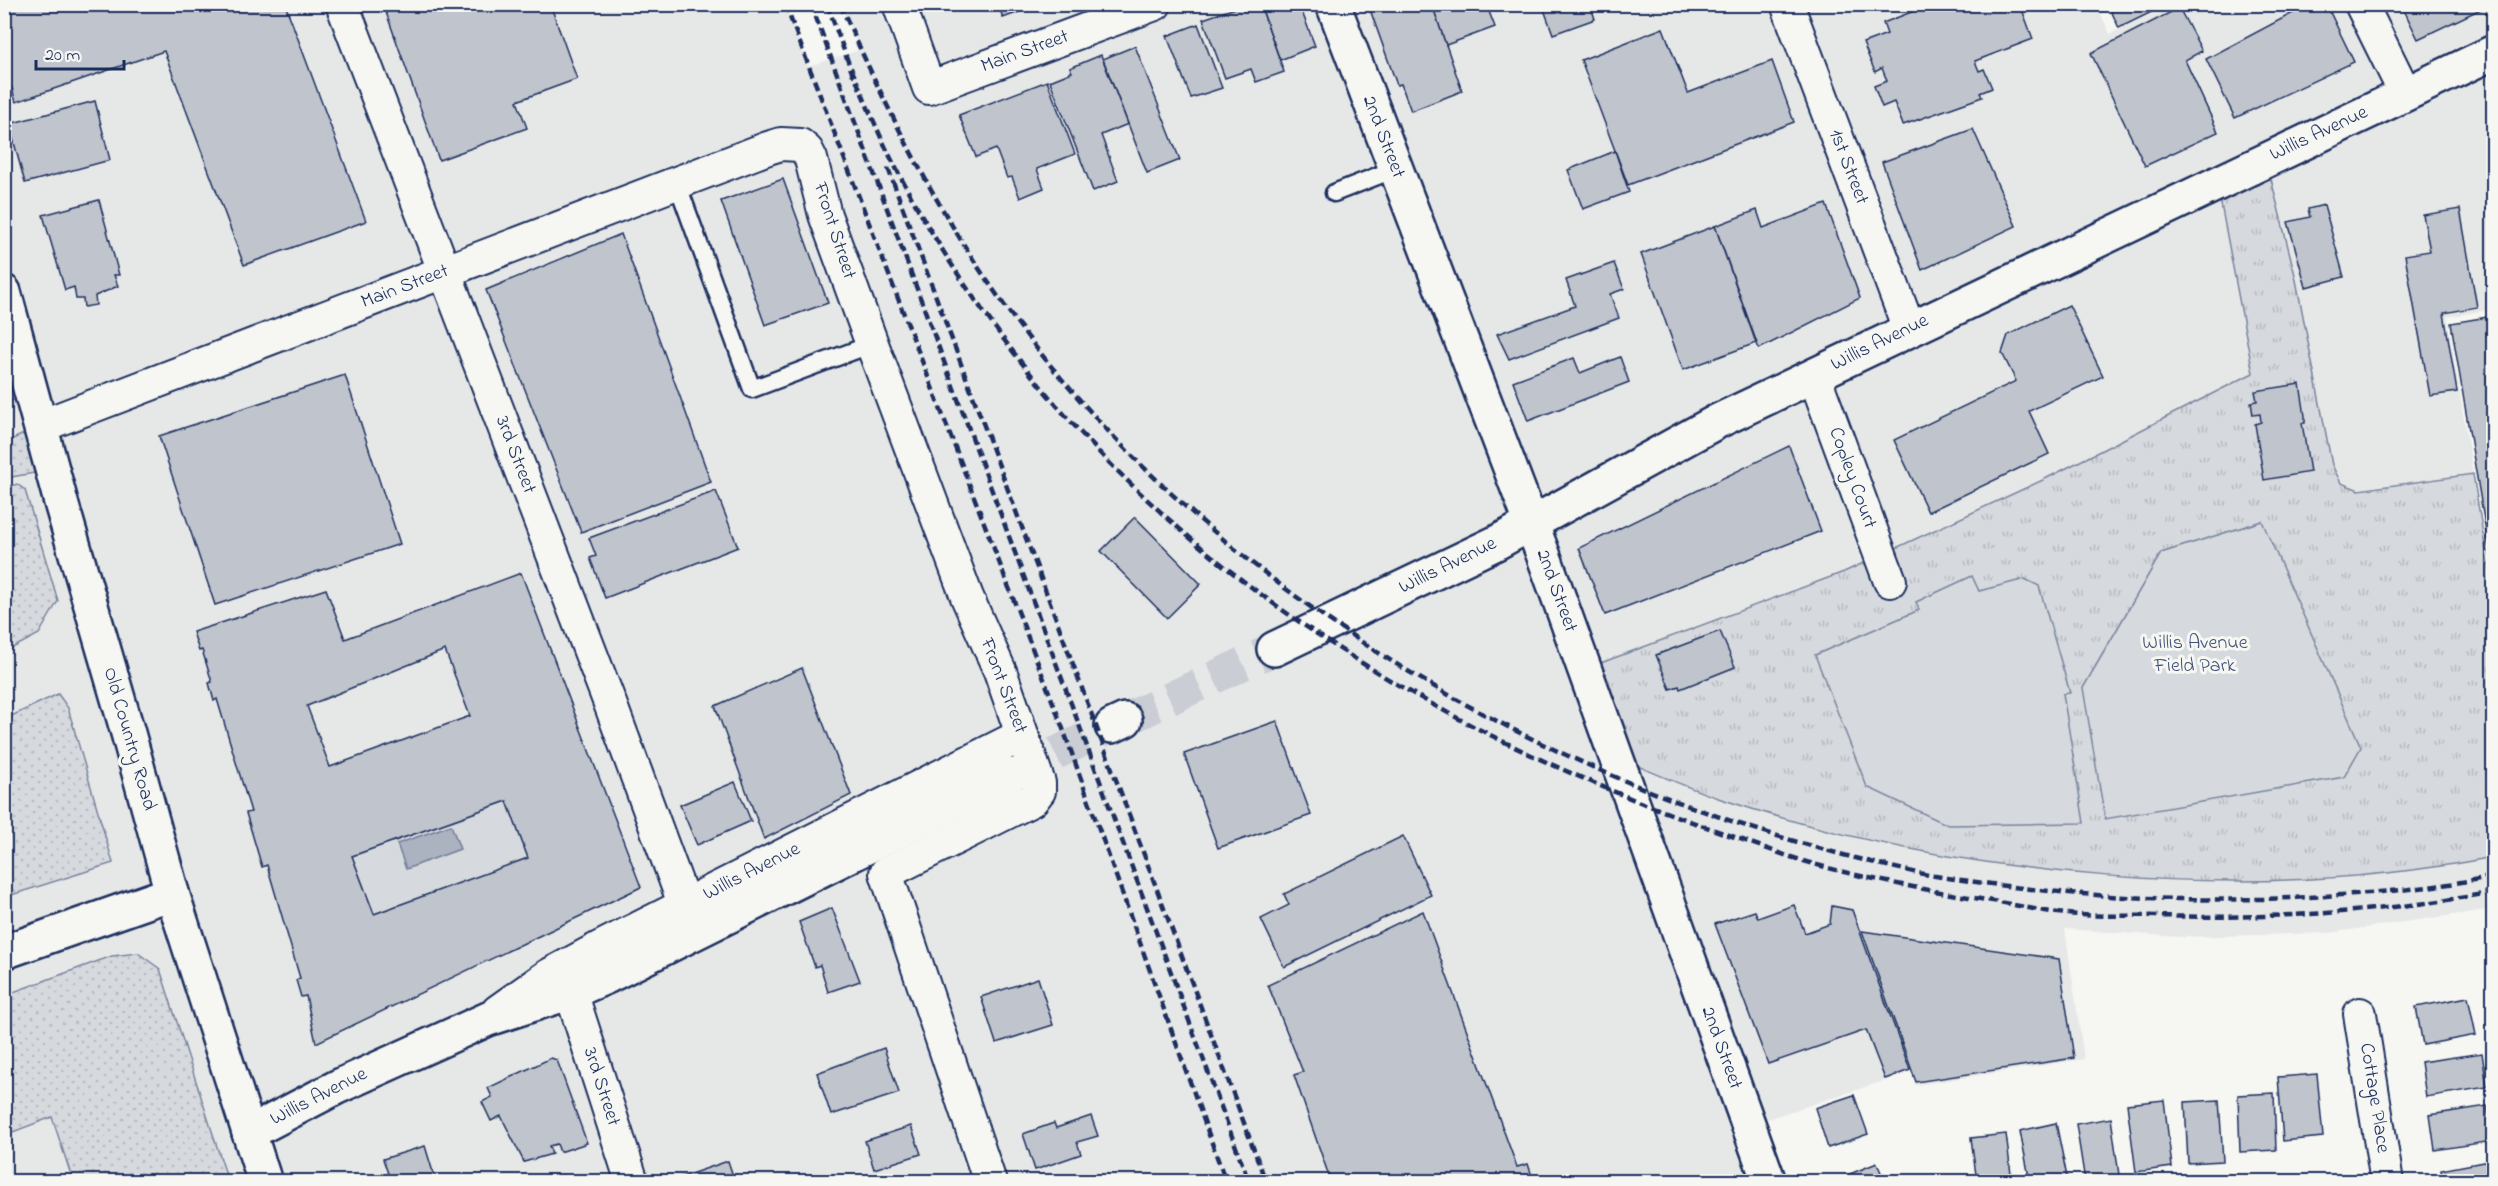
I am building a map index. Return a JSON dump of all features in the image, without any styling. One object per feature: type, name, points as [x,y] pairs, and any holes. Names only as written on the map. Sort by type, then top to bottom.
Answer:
[{"type":"main road","name":"2nd Street","points":[[1333,4],[1532,524],[1769,1182]]},
{"type":"main road","name":"Willis Avenue","points":[[1274,649],[1532,524],[1678,442],[1814,375],[2493,52]]},
{"type":"main road","name":"Old Country Road","points":[[4,292],[30,392],[172,894],[265,1182]]},
{"type":"main road","name":"Willis Avenue","points":[[249,1133],[337,1087],[488,1019],[571,992],[648,957],[1011,775]]},
{"type":"main road","points":[[4,952],[172,894]]},
{"type":"street","name":"3rd Street","points":[[342,4],[611,706],[685,906]]},
{"type":"street","name":"Main Street","points":[[899,4],[929,88],[1155,4]]},
{"type":"street","name":"1st Street","points":[[1787,4],[1909,329]]},
{"type":"street","points":[[2361,4],[2405,93]]},
{"type":"street","name":"Front Street","points":[[768,148],[794,144],[800,145],[807,151],[816,175],[825,215],[872,344],[967,597],[1000,671],[1039,783],[1036,797],[886,873],[990,1182]]},
{"type":"street","name":"Main Street","points":[[41,426],[768,148]]},
{"type":"street","name":"Copley Court","points":[[1814,375],[1890,581]]},
{"type":"street","name":"Willis Avenue","points":[[488,1019],[549,975],[618,938],[1022,735]]},
{"type":"street","name":"3rd Street","points":[[571,992],[632,1182]]},
{"type":"street","name":"Cottage Place","points":[[2360,1014],[2387,1182]]},
{"type":"lane","points":[[1334,193],[1395,169]]},
{"type":"lane","points":[[677,183],[752,389],[872,344]]},
{"type":"shaded area","points":[[840,4],[2096,4],[2110,34],[2171,5],[2493,5],[2493,309],[2447,317],[2473,474],[2359,490],[2341,483],[2332,465],[2295,275],[2266,160],[2217,183],[2253,372],[2045,479],[1844,572],[1582,671],[1612,755],[1720,799],[1805,824],[1929,852],[2067,873],[2343,878],[2448,866],[2493,857],[2493,909],[2329,933],[2180,937],[2065,929],[2084,1059],[1916,1085],[1911,1072],[1749,1125],[1769,1181],[5,1182],[5,5],[785,5],[809,66],[860,50]]},
{"type":"shaded area","points":[[451,825],[460,849],[406,869],[397,844]]},
{"type":"green space","name":"Willis Avenue Field Park","points":[[2266,159],[2295,275],[2332,465],[2341,483],[2359,490],[2473,474],[2493,594],[2494,642],[2491,643],[2494,656],[2493,857],[2399,872],[2302,879],[2204,881],[2104,876],[2005,865],[1907,848],[1812,826],[1721,799],[1612,755],[1582,670],[1844,572],[2045,479],[2253,373],[2217,183]]},
{"type":"green space","points":[[4,295],[30,392],[5,404],[4,404]]},
{"type":"green space","points":[[41,426],[52,470],[5,478],[4,443]]},
{"type":"green space","points":[[17,484],[25,490],[58,601],[39,634],[5,652],[5,488]]},
{"type":"green space","points":[[2262,521],[2361,747],[2344,777],[2105,819],[2083,688],[2161,553]]},
{"type":"green space","points":[[1972,576],[1979,591],[2025,579],[2039,586],[2070,693],[2063,694],[2084,823],[1948,825],[1867,787],[1815,655],[1919,610],[1916,602]]},
{"type":"green space","points":[[58,694],[68,708],[113,863],[5,897],[5,719]]},
{"type":"green space","points":[[507,801],[528,858],[374,914],[352,856]]},
{"type":"green space","points":[[138,953],[160,969],[228,1181],[73,1181],[52,1117],[5,1135],[5,995],[112,956]]},
{"type":"building","points":[[4,4],[285,4],[366,221],[244,265],[164,51],[16,102],[4,62]]},
{"type":"building","points":[[383,4],[550,4],[577,79],[517,101],[527,128],[439,160]]},
{"type":"building","points":[[998,4],[1041,4],[1003,18]]},
{"type":"building","points":[[1247,4],[1260,4],[1284,72],[1256,82],[1251,69],[1225,78],[1203,19]]},
{"type":"building","points":[[1260,4],[1299,4],[1315,46],[1280,60]]},
{"type":"building","points":[[1368,4],[1432,4],[1462,91],[1411,111],[1401,84],[1397,85]]},
{"type":"building","points":[[1432,4],[1486,4],[1495,27],[1446,45]]},
{"type":"building","points":[[1486,4],[1506,4],[1488,11]]},
{"type":"building","points":[[1542,4],[1590,4],[1595,19],[1553,34]]},
{"type":"building","points":[[1932,4],[2020,4],[2033,39],[1975,61],[1979,71],[1984,69],[1992,88],[1980,93],[1982,97],[1903,125],[1894,102],[1882,107],[1874,86],[1887,81],[1882,68],[1875,72],[1863,43],[1887,34],[1883,23]]},
{"type":"building","points":[[2108,4],[2168,4],[2119,28]]},
{"type":"building","points":[[2310,4],[2326,4],[2354,62],[2235,118],[2206,59]]},
{"type":"building","points":[[2401,4],[2478,4],[2481,9],[2418,39]]},
{"type":"building","points":[[2179,8],[2202,51],[2185,60],[2218,132],[2145,166],[2091,53]]},
{"type":"building","points":[[1198,24],[1222,88],[1191,98],[1167,36]]},
{"type":"building","points":[[1663,28],[1688,93],[1772,61],[1794,122],[1628,185],[1581,60]]},
{"type":"building","points":[[1135,46],[1180,160],[1147,173],[1103,59]]},
{"type":"building","points":[[1101,55],[1128,124],[1101,135],[1118,181],[1093,191],[1050,81],[1072,72],[1070,68]]},
{"type":"building","points":[[1047,81],[1075,154],[1037,169],[1044,188],[1020,198],[1012,177],[1007,178],[996,149],[976,157],[959,115]]},
{"type":"building","points":[[95,101],[110,160],[25,183],[9,124]]},
{"type":"building","points":[[1973,129],[2016,226],[1922,270],[1882,162]]},
{"type":"building","points":[[1615,151],[1629,192],[1583,209],[1568,170]]},
{"type":"building","points":[[783,179],[828,303],[765,325],[721,201]]},
{"type":"building","points":[[99,200],[119,275],[114,275],[118,286],[95,296],[96,305],[84,307],[83,299],[76,299],[74,287],[65,290],[43,215]]},
{"type":"building","points":[[1826,204],[1860,298],[1759,349],[1715,226],[1757,210],[1763,228]]},
{"type":"building","points":[[2324,205],[2344,277],[2306,287],[2288,222],[2310,217],[2308,209]]},
{"type":"building","points":[[2460,209],[2477,307],[2444,313],[2457,392],[2430,396],[2405,255],[2430,251],[2423,215]]},
{"type":"building","points":[[1715,226],[1756,343],[1683,370],[1641,254]]},
{"type":"building","points":[[621,234],[711,482],[581,532],[486,290]]},
{"type":"building","points":[[1614,263],[1624,289],[1610,294],[1619,318],[1509,359],[1497,334],[1575,306],[1566,280]]},
{"type":"building","points":[[2069,305],[2103,376],[2029,411],[2049,454],[1928,512],[1894,440],[2016,381],[2002,353],[2008,335]]},
{"type":"building","points":[[2494,316],[2494,579],[2451,323]]},
{"type":"building","points":[[1620,357],[1629,382],[1528,421],[1513,381],[1574,358],[1580,373]]},
{"type":"building","points":[[345,375],[400,544],[215,605],[159,436]]},
{"type":"building","points":[[2300,384],[2305,416],[2305,423],[2302,423],[2310,472],[2264,480],[2255,424],[2261,422],[2260,414],[2253,415],[2251,402],[2257,401],[2255,391]]},
{"type":"building","points":[[1789,446],[1821,531],[1605,615],[1579,548]]},
{"type":"building","points":[[716,491],[738,547],[605,598],[590,558],[596,556],[589,538]]},
{"type":"building","points":[[1135,517],[1201,584],[1167,618],[1101,551]]},
{"type":"building","points":[[521,573],[641,887],[316,1043],[306,996],[301,997],[296,980],[300,978],[267,865],[262,867],[246,813],[251,812],[217,699],[214,701],[209,683],[212,682],[202,650],[199,651],[193,632],[326,589],[345,639]],"holes":[[[445,650],[470,716],[330,767],[307,706]],[[507,801],[528,858],[374,914],[352,856]]]},
{"type":"building","points":[[1720,631],[1735,667],[1680,689],[1679,686],[1670,689],[1656,655]]},
{"type":"building","points":[[802,668],[851,795],[764,839],[715,706]]},
{"type":"building","points":[[1277,721],[1311,815],[1218,848],[1184,754]]},
{"type":"building","points":[[735,782],[751,821],[697,845],[680,805]]},
{"type":"building","points":[[1403,836],[1431,895],[1284,967],[1261,919],[1289,905],[1284,894]]},
{"type":"building","points":[[1794,905],[1805,933],[1830,924],[1832,906],[1852,910],[1910,1070],[1885,1079],[1866,1030],[1768,1064],[1715,924],[1755,911],[1758,918]]},
{"type":"building","points":[[832,908],[860,981],[828,992],[820,965],[815,967],[799,922]]},
{"type":"building","points":[[1423,911],[1517,1167],[1528,1164],[1534,1182],[1331,1182],[1294,1075],[1303,1072],[1268,985]]},
{"type":"building","points":[[1862,931],[2059,959],[2074,1058],[1916,1082]]},
{"type":"building","points":[[1038,978],[1053,1025],[996,1043],[981,997]]},
{"type":"building","points":[[2468,997],[2476,1035],[2423,1045],[2416,1007]]},
{"type":"building","points":[[884,1048],[899,1093],[831,1115],[817,1073]]},
{"type":"building","points":[[2482,1053],[2487,1087],[2426,1097],[2421,1062]]},
{"type":"building","points":[[551,1058],[557,1060],[587,1143],[560,1152],[557,1144],[549,1146],[552,1154],[524,1162],[501,1116],[491,1121],[482,1102],[492,1097],[488,1088]]},
{"type":"building","points":[[2317,1074],[2323,1137],[2283,1141],[2278,1077]]},
{"type":"building","points":[[2274,1093],[2276,1150],[2240,1152],[2238,1095]]},
{"type":"building","points":[[1854,1095],[1868,1134],[1828,1148],[1815,1108]]},
{"type":"building","points":[[2164,1100],[2172,1167],[2136,1172],[2127,1104]]},
{"type":"building","points":[[2219,1100],[2223,1161],[2188,1163],[2185,1102]]},
{"type":"building","points":[[2487,1106],[2493,1141],[2435,1150],[2430,1115]]},
{"type":"building","points":[[1091,1116],[1098,1136],[1077,1142],[1081,1154],[1035,1170],[1023,1134],[1054,1123],[1056,1128]]},
{"type":"building","points":[[2111,1118],[2119,1175],[2085,1181],[2076,1124]]},
{"type":"building","points":[[2056,1123],[2068,1182],[2030,1182],[2020,1131]]},
{"type":"building","points":[[911,1126],[921,1154],[874,1169],[865,1141]]},
{"type":"building","points":[[2006,1134],[2012,1182],[1977,1182],[1971,1138]]},
{"type":"building","points":[[425,1146],[436,1182],[391,1182],[383,1159]]},
{"type":"building","points":[[2494,1160],[2494,1182],[2443,1182],[2441,1170]]},
{"type":"building","points":[[728,1161],[735,1182],[680,1182],[679,1178]]},
{"type":"building","points":[[1877,1163],[1885,1182],[1842,1182],[1840,1178]]},
{"type":"tunnel","points":[[1125,720],[1274,649]]},
{"type":"tunnel","points":[[1011,775],[1112,726]]},
{"type":"railway","points":[[785,4],[1062,726],[1226,1182]]},
{"type":"railway","points":[[811,4],[1249,1182]]},
{"type":"railway","points":[[827,4],[853,75]]},
{"type":"railway","points":[[840,4],[883,97],[929,186],[982,272],[1042,355],[1128,451],[1223,539],[1326,618],[1436,688],[1551,748],[1671,799],[1793,841],[1928,875],[2071,893],[2145,898],[2218,899],[2292,898],[2368,893],[2444,885],[2494,876]]},
{"type":"railway","points":[[851,68],[890,156],[932,233],[972,296],[1064,414],[1133,486],[1207,552],[1286,612],[1369,667],[1455,717],[1544,761],[1636,800],[1792,858],[1883,881],[2050,912],[2101,916],[2284,915],[2368,910],[2494,892]]},
{"type":"railway","points":[[888,168],[1266,1182]]}]
